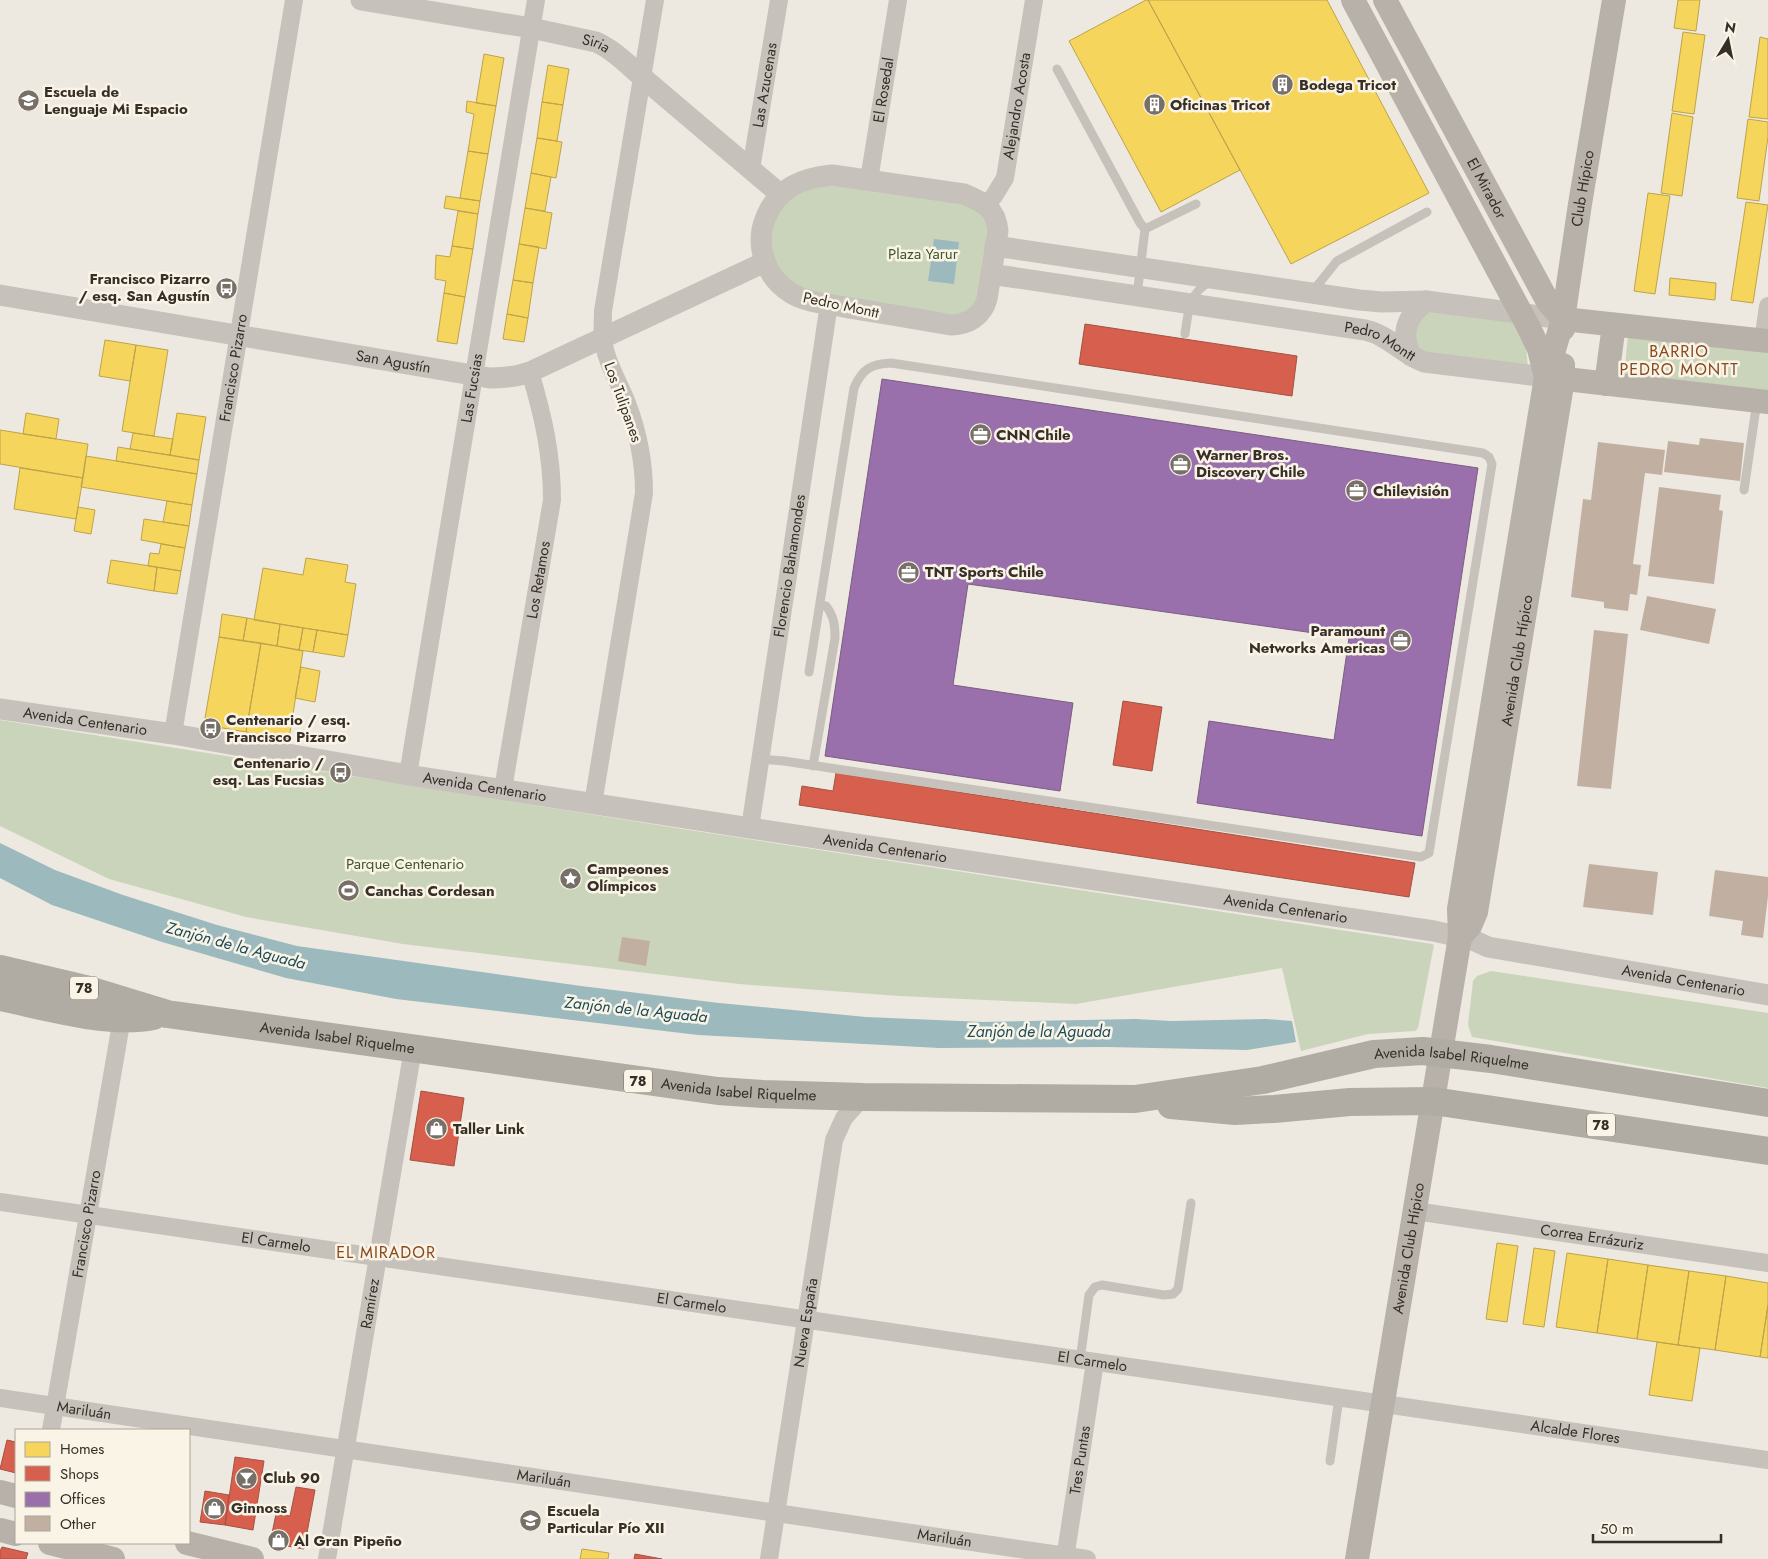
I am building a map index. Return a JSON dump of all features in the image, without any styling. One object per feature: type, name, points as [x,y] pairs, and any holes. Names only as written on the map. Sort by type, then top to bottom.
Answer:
[{"type":"highway","name":"Avenida Isabel Riquelme","points":[[0,969],[85,989],[167,1014],[718,1091],[864,1096],[1135,1099],[1184,1106],[1235,1110],[1274,1109],[1350,1102],[1433,1101],[1768,1150]]},
{"type":"highway","name":"Avenida Isabel Riquelme","points":[[0,997],[93,1015],[122,1018],[144,1018],[167,1014]]},
{"type":"highway","name":"Avenida Isabel Riquelme","points":[[1135,1099],[1263,1080],[1374,1054],[1408,1050],[1442,1052],[1491,1059],[1768,1103]]},
{"type":"main road","name":"El Mirador","points":[[1353,0],[1554,378]]},
{"type":"main road","name":"El Mirador","points":[[1386,0],[1533,275],[1548,302],[1563,319]]},
{"type":"main road","name":"Club Hípico","points":[[1554,378],[1614,0]]},
{"type":"main road","points":[[1533,275],[1548,278],[1570,271]]},
{"type":"main road","name":"Pedro Montt","points":[[1563,319],[1765,341]]},
{"type":"main road","points":[[1606,384],[1614,325]]},
{"type":"main road","name":"Pedro Montt","points":[[1554,378],[1763,401]]},
{"type":"main road","name":"Avenida Club Hípico","points":[[1358,1559],[1460,937],[1459,909],[1488,786],[1554,378]]},
{"type":"main road","points":[[0,1492],[15,1496]]},
{"type":"main road","points":[[0,1530],[15,1534]]},
{"type":"main road","points":[[54,1544],[112,1559]]},
{"type":"main road","points":[[177,1559],[184,1544]]},
{"type":"main road","points":[[189,1544],[252,1559]]},
{"type":"street","name":"Francisco Pizarro","points":[[173,734],[294,0]]},
{"type":"street","name":"Siria","points":[[361,0],[531,28],[596,42],[621,58],[780,194]]},
{"type":"street","name":"Las Fucsias","points":[[408,775],[536,0]]},
{"type":"street","name":"Los Tulipanes","points":[[593,804],[644,493],[642,457],[638,438],[627,402],[608,358],[603,338],[603,311],[655,0]]},
{"type":"street","name":"Las Azucenas","points":[[751,169],[779,0]]},
{"type":"street","name":"El Rosedal","points":[[869,180],[898,0]]},
{"type":"street","name":"Alejandro Acosta","points":[[986,205],[1005,178],[1034,0]]},
{"type":"street","name":"Pedro Montt","points":[[832,175],[869,180],[964,194],[986,205],[992,211],[997,223],[995,246],[984,308],[977,317],[961,324],[951,325],[829,304],[803,299],[790,293],[778,282],[765,262],[761,242],[762,224],[769,208],[780,194],[800,181],[814,177],[832,175]]},
{"type":"street","name":"Pedro Montt","points":[[995,246],[1382,302],[1426,301],[1563,319]]},
{"type":"street","name":"San Agustín","points":[[0,295],[490,378],[511,378],[530,372],[765,262]]},
{"type":"street","name":"Pedro Montt","points":[[991,274],[1373,332],[1424,362],[1554,378]]},
{"type":"street","points":[[1411,356],[1406,341],[1407,325],[1416,309],[1426,301]]},
{"type":"street","name":"Florencio Bahamondes","points":[[750,828],[829,304]]},
{"type":"street","points":[[1765,341],[1768,306]]},
{"type":"street","name":"Los Retamos","points":[[503,789],[552,500],[552,477],[548,443],[530,372]]},
{"type":"street","name":"Avenida Centenario","points":[[0,709],[173,734],[408,775],[593,804],[1434,931],[1460,937],[1488,947],[1768,995]]},
{"type":"street","name":"Francisco Pizarro","points":[[50,1429],[122,1018]]},
{"type":"street","name":"Ramírez","points":[[327,1559],[413,1049]]},
{"type":"street","name":"Nueva España","points":[[769,1559],[834,1140],[844,1118],[864,1096]]},
{"type":"street","name":"El Carmelo","points":[[0,1202],[1383,1405]]},
{"type":"street","name":"Correa Errázuriz","points":[[1415,1211],[1768,1263]]},
{"type":"street","name":"Tres Puntas","points":[[1065,1557],[1088,1361]]},
{"type":"street","name":"Mariluán","points":[[0,1398],[1087,1559]]},
{"type":"street","name":"Alcalde Flores","points":[[1383,1405],[1768,1460]]},
{"type":"lane","points":[[1057,69],[1145,229],[1137,296]]},
{"type":"lane","points":[[1145,229],[1196,204]]},
{"type":"lane","points":[[1312,293],[1337,261],[1427,212]]},
{"type":"lane","points":[[1185,334],[1189,304],[1201,287],[1215,278]]},
{"type":"lane","points":[[760,759],[1421,857],[1429,853],[1492,464],[1489,457],[1483,453],[891,363],[878,364],[867,368],[858,378],[854,388],[809,672]]},
{"type":"lane","points":[[1744,490],[1763,401]]},
{"type":"lane","points":[[813,766],[835,638],[835,623],[830,611],[826,606],[820,605]]},
{"type":"lane","points":[[1088,1361],[1090,1295],[1095,1287],[1102,1285],[1164,1295],[1173,1294],[1178,1289],[1191,1203]]},
{"type":"lane","points":[[1330,1461],[1339,1398]]},
{"type":"green space","name":"Plaza Yarur","points":[[828,184],[960,202],[976,208],[989,221],[991,236],[976,304],[964,313],[946,316],[802,290],[794,285],[781,270],[772,252],[770,233],[773,223],[790,196]]},
{"type":"green space","points":[[1429,311],[1511,320],[1526,347],[1528,368],[1422,356],[1415,348],[1414,326]]},
{"type":"green space","points":[[1628,335],[1768,350],[1768,392],[1624,377]]},
{"type":"green space","name":"Parque Centenario","points":[[0,720],[689,830],[1434,945],[1418,1028],[1415,1031],[1368,1034],[1301,1051],[1282,968],[1076,1004],[899,996],[739,984],[403,944],[246,917],[109,879],[0,826]]},
{"type":"green space","points":[[1491,971],[1768,1013],[1768,1088],[1472,1037],[1468,1025],[1473,981],[1477,976]]},
{"type":"water","points":[[934,239],[959,242],[954,284],[928,281]]},
{"type":"water","name":"Zanjón de la Aguada","points":[[0,843],[55,870],[123,895],[217,925],[297,946],[581,986],[719,1003],[866,1017],[983,1022],[1136,1019],[1171,1021],[1266,1019],[1292,1021],[1296,1042],[1247,1050],[1107,1047],[939,1048],[698,1035],[396,999],[286,978],[162,942],[52,905],[0,878]]},
{"type":"building: Homes","name":"Oficinas Tricot","points":[[1148,0],[1240,170],[1161,212],[1069,41]]},
{"type":"building: Homes","name":"Bodega Tricot","points":[[1148,0],[1327,0],[1429,193],[1291,264]]},
{"type":"building: Homes","points":[[1678,0],[1700,0],[1696,31],[1674,28]]},
{"type":"building: Homes","points":[[1683,32],[1705,35],[1694,114],[1672,111]]},
{"type":"building: Homes","points":[[1760,37],[1768,39],[1768,119],[1749,117]]},
{"type":"building: Homes","points":[[484,54],[504,58],[496,106],[476,103]]},
{"type":"building: Homes","points":[[548,65],[569,69],[563,105],[542,102]]},
{"type":"building: Homes","points":[[467,101],[496,106],[488,154],[468,151],[474,114],[466,112]]},
{"type":"building: Homes","points":[[542,102],[563,105],[557,141],[537,138]]},
{"type":"building: Homes","points":[[1672,113],[1693,117],[1682,196],[1661,193]]},
{"type":"building: Homes","points":[[1748,119],[1768,122],[1768,137],[1759,201],[1737,198]]},
{"type":"building: Homes","points":[[537,138],[562,142],[556,178],[531,173]]},
{"type":"building: Homes","points":[[468,151],[488,154],[480,201],[460,198]]},
{"type":"building: Homes","points":[[531,173],[551,177],[545,211],[525,208]]},
{"type":"building: Homes","points":[[1648,193],[1670,196],[1655,294],[1634,291]]},
{"type":"building: Homes","points":[[446,196],[480,201],[478,214],[444,208]]},
{"type":"building: Homes","points":[[1746,202],[1768,205],[1753,303],[1731,300]]},
{"type":"building: Homes","points":[[525,208],[552,213],[546,249],[519,244]]},
{"type":"building: Homes","points":[[458,211],[478,214],[473,249],[452,246]]},
{"type":"building: Homes","points":[[519,244],[539,247],[533,283],[513,280]]},
{"type":"building: Homes","points":[[452,246],[473,249],[465,297],[444,293],[446,281],[435,279],[436,255],[450,257]]},
{"type":"building: Homes","points":[[1670,278],[1716,283],[1715,300],[1669,295]]},
{"type":"building: Homes","points":[[513,280],[533,283],[528,318],[507,314]]},
{"type":"building: Homes","points":[[444,293],[465,297],[457,344],[437,341]]},
{"type":"building: Homes","points":[[507,314],[528,318],[524,342],[503,339]]},
{"type":"building: Homes","points":[[105,340],[136,345],[130,381],[99,376]]},
{"type":"building: Homes","points":[[136,345],[168,350],[154,436],[122,431]]},
{"type":"building: Homes","points":[[26,413],[59,419],[56,439],[23,434]]},
{"type":"building: Homes","points":[[177,413],[206,417],[199,460],[170,455]]},
{"type":"building: Homes","points":[[0,430],[88,444],[83,478],[0,464]]},
{"type":"building: Homes","points":[[133,433],[173,439],[170,455],[130,449]]},
{"type":"building: Homes","points":[[118,447],[199,460],[197,474],[116,461]]},
{"type":"building: Homes","points":[[86,456],[197,474],[192,505],[81,487]]},
{"type":"building: Homes","points":[[20,468],[83,478],[76,519],[14,509]]},
{"type":"building: Homes","points":[[167,501],[192,505],[189,526],[163,522]]},
{"type":"building: Homes","points":[[78,507],[95,510],[91,534],[74,531]]},
{"type":"building: Homes","points":[[144,519],[189,526],[185,548],[141,540]]},
{"type":"building: Homes","points":[[161,544],[185,548],[181,571],[148,566],[150,553],[159,554]]},
{"type":"building: Homes","points":[[306,558],[348,565],[345,582],[356,584],[348,635],[254,620],[263,568],[303,575]]},
{"type":"building: Homes","points":[[111,560],[157,567],[154,591],[107,583]]},
{"type":"building: Homes","points":[[157,567],[181,571],[177,594],[154,591]]},
{"type":"building: Homes","points":[[222,614],[247,618],[243,641],[219,637]]},
{"type":"building: Homes","points":[[247,618],[280,624],[277,646],[243,641]]},
{"type":"building: Homes","points":[[280,624],[303,628],[299,650],[277,646]]},
{"type":"building: Homes","points":[[303,628],[317,630],[313,652],[299,650]]},
{"type":"building: Homes","points":[[317,630],[348,635],[344,657],[313,652]]},
{"type":"building: Homes","points":[[219,637],[261,643],[246,732],[211,726],[205,718]]},
{"type":"building: Homes","points":[[261,643],[303,651],[289,739],[246,732]]},
{"type":"building: Homes","points":[[301,667],[320,671],[315,702],[295,698]]},
{"type":"building: Homes","points":[[1497,1243],[1518,1246],[1507,1322],[1486,1319]]},
{"type":"building: Homes","points":[[1534,1248],[1555,1251],[1544,1327],[1523,1324]]},
{"type":"building: Homes","points":[[1567,1253],[1608,1259],[1597,1333],[1556,1327]]},
{"type":"building: Homes","points":[[1608,1259],[1648,1265],[1637,1339],[1597,1333]]},
{"type":"building: Homes","points":[[1648,1265],[1689,1271],[1678,1345],[1637,1339]]},
{"type":"building: Homes","points":[[1689,1271],[1726,1276],[1715,1350],[1678,1345]]},
{"type":"building: Homes","points":[[1726,1276],[1768,1283],[1768,1305],[1760,1357],[1715,1350]]},
{"type":"building: Homes","points":[[1768,1305],[1768,1358],[1760,1357]]},
{"type":"building: Homes","points":[[1657,1342],[1700,1348],[1692,1401],[1649,1395]]},
{"type":"building: Homes","points":[[582,1549],[609,1553],[608,1559],[580,1559]]},
{"type":"building: Shops","points":[[1085,324],[1297,356],[1292,396],[1079,364]]},
{"type":"building: Shops","points":[[1123,701],[1162,707],[1152,771],[1113,765]]},
{"type":"building: Shops","points":[[836,773],[1415,863],[1409,897],[799,805],[802,786],[833,791]]},
{"type":"building: Shops","name":"Taller Link","points":[[421,1091],[464,1098],[454,1166],[410,1160]]},
{"type":"building: Shops","points":[[7,1440],[15,1442],[15,1473],[0,1469]]},
{"type":"building: Shops","name":"Club 90","points":[[235,1457],[264,1461],[253,1530],[225,1525]]},
{"type":"building: Shops","points":[[296,1487],[315,1490],[304,1549],[270,1543],[276,1514],[290,1516]]},
{"type":"building: Shops","name":"Ginnoss","points":[[205,1491],[229,1495],[225,1525],[200,1522]]},
{"type":"building: Shops","points":[[2,1547],[28,1553],[26,1559],[0,1559]]},
{"type":"building: Shops","points":[[635,1554],[662,1559],[634,1559]]},
{"type":"building: Offices","points":[[882,379],[1478,468],[1422,836],[1197,803],[1209,721],[1334,740],[1349,638],[968,584],[953,685],[1073,703],[1060,791],[825,756]]},
{"type":"building: Other","points":[[1700,438],[1744,443],[1740,481],[1664,472],[1668,441],[1699,445]]},
{"type":"building: Other","points":[[1598,442],[1665,450],[1662,475],[1645,473],[1633,564],[1641,565],[1637,595],[1630,594],[1628,611],[1604,608],[1604,602],[1571,597],[1583,499],[1591,500]]},
{"type":"building: Other","points":[[1659,487],[1721,495],[1719,510],[1723,511],[1714,584],[1648,576]]},
{"type":"building: Other","points":[[1647,596],[1716,609],[1709,644],[1640,630]]},
{"type":"building: Other","points":[[1594,630],[1628,634],[1611,789],[1577,786]]},
{"type":"building: Other","points":[[1589,864],[1658,872],[1653,915],[1583,907]]},
{"type":"building: Other","points":[[1715,870],[1768,877],[1768,896],[1763,938],[1741,935],[1743,921],[1709,916]]},
{"type":"building: Other","points":[[622,937],[650,941],[646,966],[618,961]]},
{"type":"place","name":"Bodega Tricot","points":[[1283,85]]},
{"type":"place","name":"Escuela de Lenguaje Mi Espacio","points":[[28,101]]},
{"type":"place","name":"Oficinas Tricot","points":[[1154,105]]},
{"type":"place","name":"Francisco Pizarro / esq. San Agustín","points":[[226,288]]},
{"type":"place","name":"CNN Chile","points":[[980,435]]},
{"type":"place","name":"Warner Bros. Discovery Chile","points":[[1180,464]]},
{"type":"place","name":"Chilevisión","points":[[1357,491]]},
{"type":"place","name":"TNT Sports Chile","points":[[909,572]]},
{"type":"place","name":"Paramount Networks Americas","points":[[1401,640]]},
{"type":"place","name":"Centenario / esq. Francisco Pizarro","points":[[210,729]]},
{"type":"place","name":"Centenario / esq. Las Fucsias","points":[[340,772]]},
{"type":"place","name":"Campeones Olímpicos","points":[[571,878]]},
{"type":"place","name":"Canchas Cordesan","points":[[349,891]]},
{"type":"place","name":"Taller Link","points":[[437,1129]]},
{"type":"place","name":"Club 90","points":[[247,1478]]},
{"type":"place","name":"Ginnoss","points":[[215,1508]]},
{"type":"place","name":"Escuela Particular Pío XII","points":[[531,1520]]},
{"type":"place","name":"Al Gran Pipeño","points":[[278,1541]]},
{"type":"district","name":"BARRIO PEDRO MONTT","points":[[1679,360]]},
{"type":"district","name":"EL MIRADOR","points":[[386,1252]]}]
